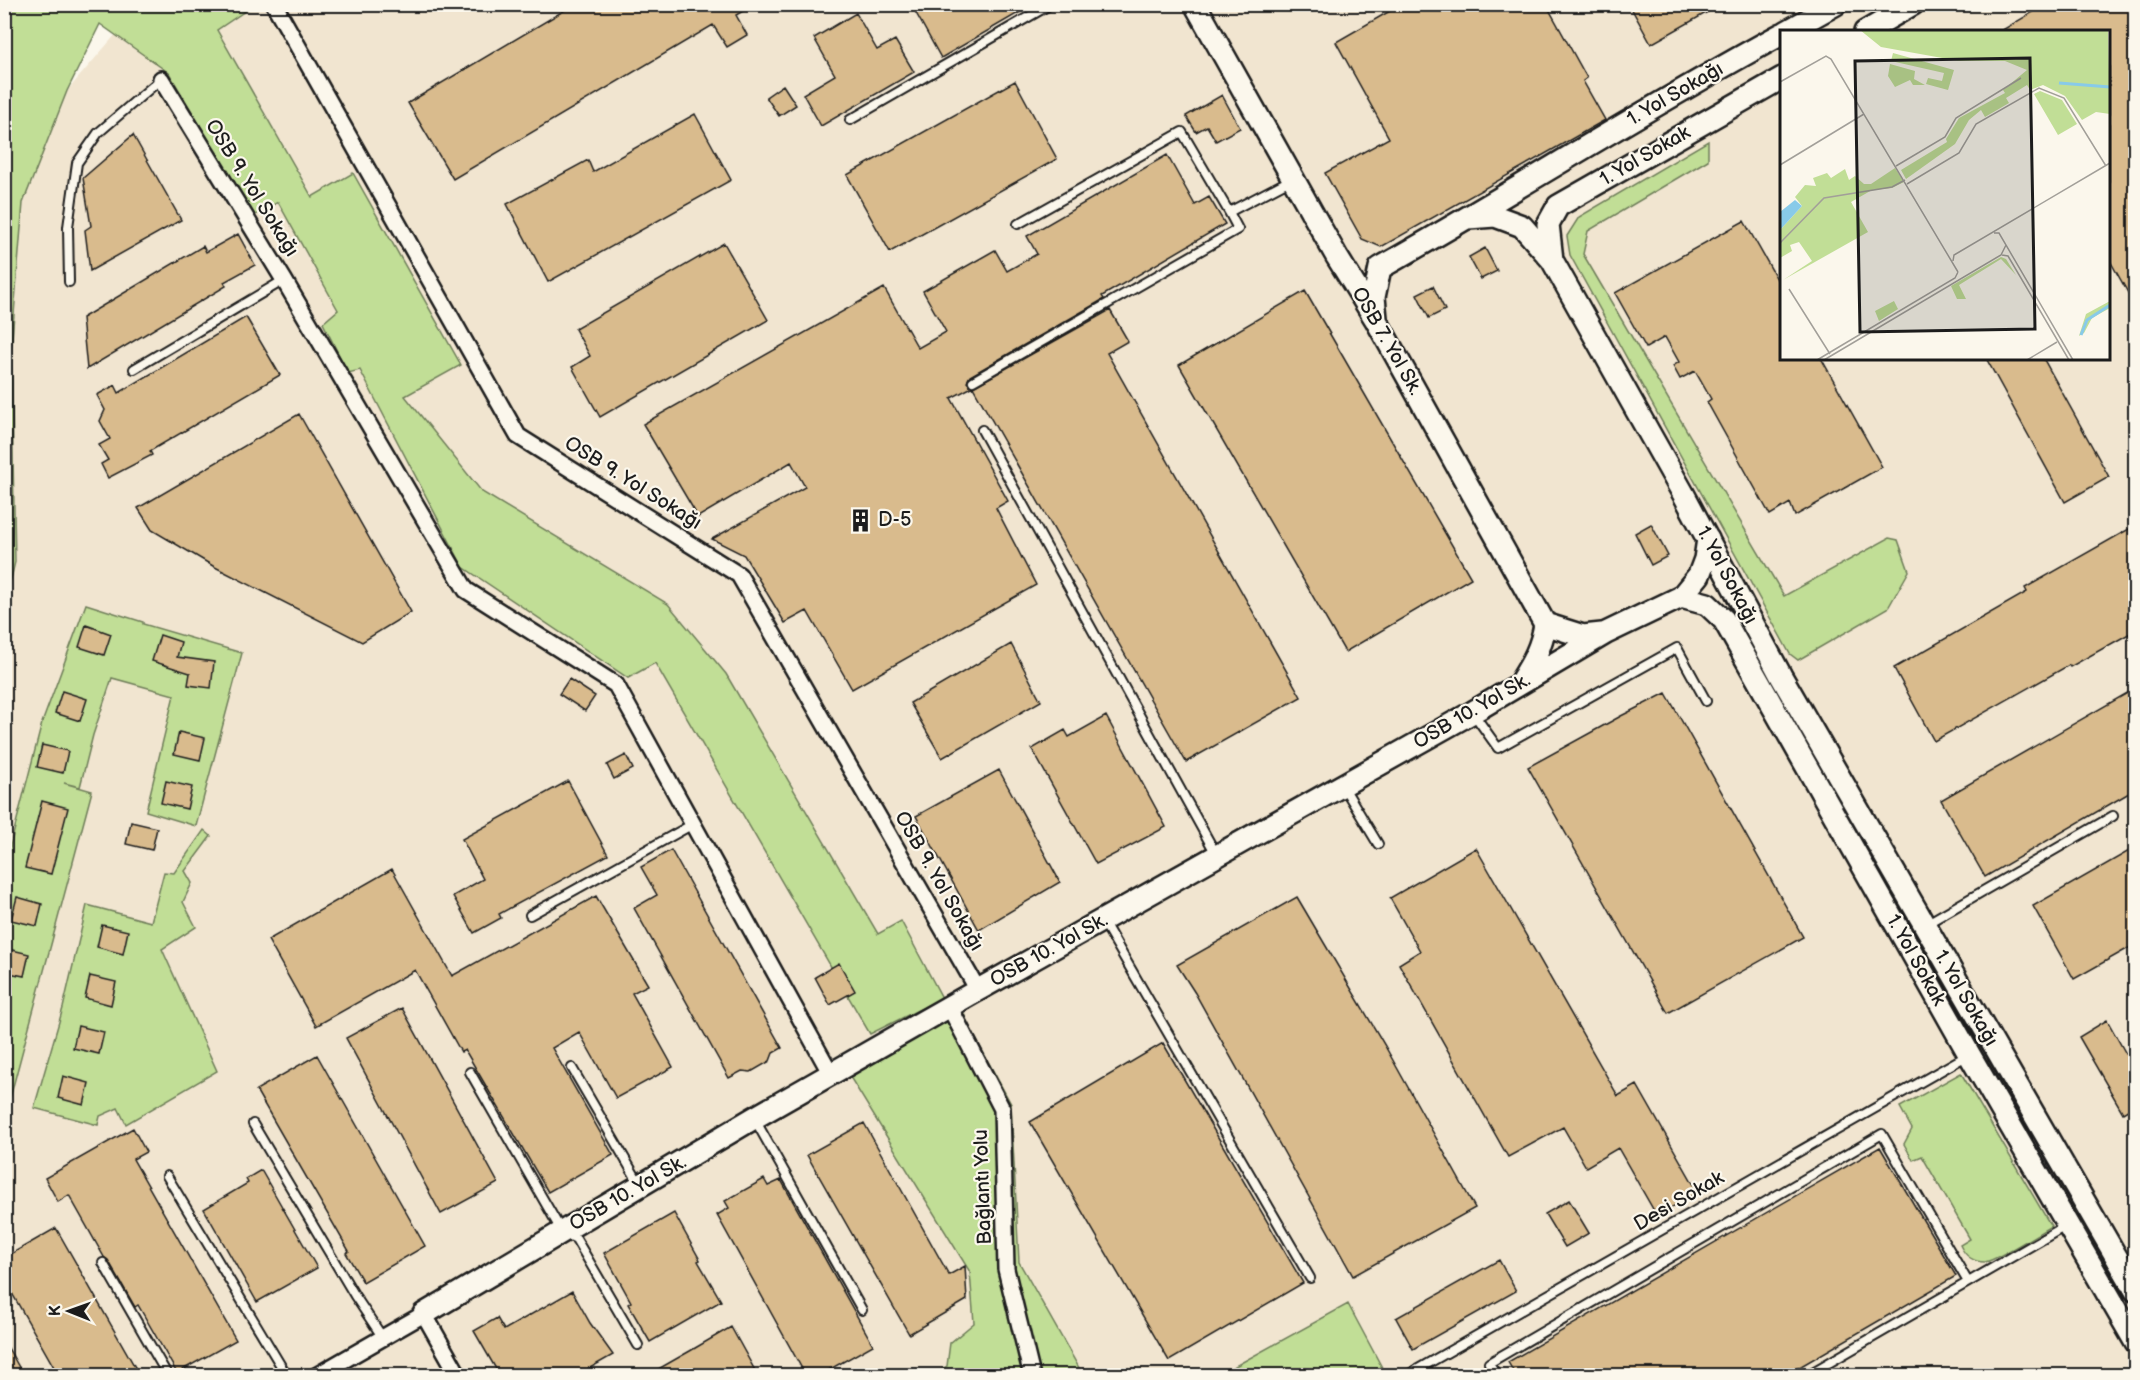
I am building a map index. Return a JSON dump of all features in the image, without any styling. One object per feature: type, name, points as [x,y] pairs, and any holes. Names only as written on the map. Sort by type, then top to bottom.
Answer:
[{"type":"street","name":"OSB 9. Yol Sokağı","points":[[274,4],[518,436],[739,575],[978,990]]},
{"type":"street","name":"OSB 7. Yol Sk.","points":[[1195,4],[1337,257],[1376,320],[1545,624]]},
{"type":"street","points":[[1790,30],[1836,4]]},
{"type":"street","points":[[1868,30],[1913,4]]},
{"type":"street","name":"1. Yol Sokağı","points":[[1468,218],[1696,80],[1780,35]]},
{"type":"street","name":"OSB 9. Yol Sokağı","points":[[161,79],[284,280],[466,590],[616,686],[831,1074]]},
{"type":"street","name":"1. Yol Sokak","points":[[1552,260],[1548,224],[1558,206],[1780,79]]},
{"type":"street","name":"1. Yol Sokağı","points":[[1468,218],[1495,216],[1522,226],[1552,260],[1708,539],[1781,676],[2136,1291]]},
{"type":"street","points":[[1337,257],[1351,264],[1380,268],[1468,218]]},
{"type":"street","points":[[1376,320],[1374,297],[1380,268]]},
{"type":"street","points":[[1681,597],[1699,575],[1705,559],[1708,539]]},
{"type":"street","name":"OSB 10. Yol Sk.","points":[[424,1314],[754,1118],[949,1006],[1473,712],[1606,633],[1681,597]]},
{"type":"street","name":"1. Yol Sokak","points":[[1681,597],[1707,604],[1724,620],[1969,1054],[2136,1343]]},
{"type":"street","points":[[1519,685],[1535,660],[1542,642],[1545,624],[1583,636],[1606,633]]},
{"type":"street","points":[[1762,688],[1781,676]]},
{"type":"street","name":"Bağlantı Yolu","points":[[949,1006],[1002,1109],[1006,1269],[1032,1376]]},
{"type":"street","points":[[316,1376],[424,1314],[459,1376]]},
{"type":"lane","points":[[850,120],[1050,4]]},
{"type":"lane","points":[[69,282],[68,227],[77,163],[98,133],[161,79]]},
{"type":"lane","points":[[973,381],[1238,229],[1182,132],[1018,224]]},
{"type":"lane","points":[[1229,212],[1293,179]]},
{"type":"lane","points":[[134,369],[284,280]]},
{"type":"lane","points":[[982,430],[1217,855]]},
{"type":"lane","points":[[1473,712],[1498,748],[1677,648],[1707,701]]},
{"type":"lane","points":[[1342,785],[1378,844]]},
{"type":"lane","points":[[1924,924],[2113,816]]},
{"type":"lane","points":[[531,915],[693,824]]},
{"type":"lane","points":[[1103,920],[1310,1278]]},
{"type":"lane","name":"Desi Sokak","points":[[1406,1376],[1969,1054]]},
{"type":"lane","points":[[572,1068],[641,1186]]},
{"type":"lane","points":[[470,1072],[562,1232],[576,1239],[638,1345]]},
{"type":"lane","points":[[754,1118],[862,1310]]},
{"type":"lane","points":[[253,1124],[355,1296],[383,1338]]},
{"type":"lane","points":[[1497,1376],[1490,1363],[1882,1134],[1968,1282]]},
{"type":"lane","points":[[167,1176],[287,1376]]},
{"type":"lane","points":[[1806,1376],[2068,1224]]},
{"type":"lane","points":[[103,1263],[168,1376]]},
{"type":"shaded area","points":[[141,5],[2135,5],[2135,1375],[5,1376],[4,608],[15,562],[11,351],[23,203],[67,91]]},
{"type":"green space","points":[[5,5],[254,5],[217,30],[312,197],[353,173],[461,365],[405,396],[482,492],[668,604],[726,674],[878,934],[901,921],[942,998],[870,1034],[655,663],[628,678],[463,567],[360,370],[348,373],[323,323],[338,310],[278,202],[254,216],[169,73],[100,24],[67,91],[23,203],[11,351],[15,562],[5,604]]},
{"type":"green space","points":[[1708,141],[1708,160],[1588,231],[1583,254],[1784,596],[1889,538],[1898,540],[1909,571],[1888,608],[1798,660],[1790,654],[1570,255],[1567,236],[1579,217]]},
{"type":"green space","points":[[86,604],[143,622],[143,624],[242,653],[196,826],[146,811],[174,695],[112,678],[93,735],[80,787],[64,783],[92,791],[10,1098],[4,1097],[5,866],[42,723]]},
{"type":"green space","points":[[204,830],[211,836],[185,871],[192,883],[183,902],[196,927],[162,949],[217,1071],[126,1124],[118,1108],[100,1116],[98,1125],[34,1108],[63,1008],[87,905],[151,922],[164,872],[174,873]]},
{"type":"green space","points":[[963,1011],[1011,1104],[1019,1262],[1083,1375],[934,1375],[947,1366],[950,1343],[974,1323],[970,1272],[850,1077]]},
{"type":"green space","points":[[1961,1073],[2051,1226],[1985,1262],[1973,1260],[1964,1252],[1960,1245],[1970,1239],[1922,1156],[1913,1160],[1904,1144],[1912,1129],[1900,1107]]},
{"type":"green space","points":[[1348,1304],[1386,1375],[1219,1375]]},
{"type":"building","points":[[575,4],[755,4],[736,15],[747,35],[727,47],[713,25],[453,179],[408,103]]},
{"type":"building","points":[[911,4],[1034,4],[941,58]]},
{"type":"building","points":[[1402,4],[1546,4],[1587,78],[1583,81],[1605,120],[1381,247],[1362,239],[1325,173],[1389,138],[1336,42]]},
{"type":"building","points":[[1629,4],[1722,4],[1651,44]]},
{"type":"building","points":[[2047,4],[2136,4],[2136,307],[2110,261],[2110,30],[2002,30]]},
{"type":"building","points":[[856,13],[877,50],[895,40],[914,72],[821,126],[803,94],[835,75],[814,38]]},
{"type":"building","points":[[1015,81],[1057,159],[890,252],[847,175]]},
{"type":"building","points":[[783,85],[796,105],[779,116],[766,97]]},
{"type":"building","points":[[1222,95],[1240,128],[1216,141],[1207,126],[1196,132],[1186,116]]},
{"type":"building","points":[[695,114],[731,180],[548,282],[507,204],[588,160],[593,172]]},
{"type":"building","points":[[133,135],[181,220],[90,271],[85,230],[91,226],[83,178]]},
{"type":"building","points":[[1167,155],[1195,205],[1209,197],[1225,224],[1102,296],[1104,299],[970,376],[967,382],[972,387],[951,398],[1008,501],[996,508],[1036,585],[852,689],[807,611],[785,623],[744,555],[712,539],[805,487],[791,462],[698,517],[643,424],[884,288],[918,348],[946,332],[923,291],[995,250],[1007,271],[1037,254],[1027,236]]},
{"type":"building","points":[[1744,221],[1780,284],[1780,360],[1822,360],[1882,467],[1795,516],[1790,503],[1770,515],[1707,402],[1711,399],[1695,371],[1680,379],[1673,366],[1679,362],[1665,337],[1646,348],[1615,293]]},
{"type":"building","points":[[238,234],[255,265],[224,282],[226,286],[87,369],[82,318],[203,246],[206,252]]},
{"type":"building","points":[[724,243],[768,320],[600,417],[572,367],[590,356],[575,329]]},
{"type":"building","points":[[1485,248],[1497,271],[1481,279],[1469,257]]},
{"type":"building","points":[[1433,286],[1445,310],[1429,318],[1417,294]]},
{"type":"building","points":[[1305,291],[1471,578],[1345,652],[1179,365]]},
{"type":"building","points":[[1110,310],[1128,341],[1107,353],[1301,697],[1186,762],[973,387]]},
{"type":"building","points":[[246,317],[280,375],[150,451],[152,455],[108,478],[101,464],[108,460],[99,445],[110,439],[100,421],[105,410],[97,395],[115,385],[119,393]]},
{"type":"building","points":[[1987,360],[2044,360],[2109,477],[2065,502]]},
{"type":"building","points":[[299,414],[411,612],[362,642],[213,566],[152,530],[138,508]]},
{"type":"building","points":[[1651,524],[1668,556],[1651,565],[1635,533]]},
{"type":"building","points":[[2136,525],[2136,630],[1934,741],[1894,668],[2027,592],[2025,588]]},
{"type":"building","points":[[86,625],[111,634],[104,655],[79,647]]},
{"type":"building","points":[[160,635],[181,642],[177,657],[214,662],[211,688],[188,685],[190,673],[152,661]]},
{"type":"building","points":[[1011,644],[1041,701],[942,758],[910,703]]},
{"type":"building","points":[[569,679],[595,696],[585,711],[559,694]]},
{"type":"building","points":[[2136,688],[2136,789],[1985,877],[1941,800]]},
{"type":"building","points":[[62,691],[87,699],[80,721],[55,713]]},
{"type":"building","points":[[1666,693],[1803,937],[1668,1013],[1528,767]]},
{"type":"building","points":[[1106,716],[1166,827],[1096,864],[1032,749],[1065,730],[1069,737]]},
{"type":"building","points":[[179,732],[205,738],[200,760],[174,754]]},
{"type":"building","points":[[42,745],[68,751],[63,773],[37,767]]},
{"type":"building","points":[[626,755],[633,769],[614,779],[607,765]]},
{"type":"building","points":[[999,770],[1060,882],[979,930],[916,816]]},
{"type":"building","points":[[166,781],[192,787],[187,809],[161,803]]},
{"type":"building","points":[[568,781],[608,855],[499,914],[501,918],[474,933],[453,896],[483,879],[462,839]]},
{"type":"building","points":[[42,801],[68,808],[51,874],[25,868]]},
{"type":"building","points":[[131,822],[157,828],[152,850],[126,844]]},
{"type":"building","points":[[2136,847],[2136,944],[2074,979],[2033,906]]},
{"type":"building","points":[[1476,848],[1618,1096],[1637,1085],[1698,1192],[1657,1216],[1618,1148],[1586,1167],[1563,1127],[1508,1157],[1399,964],[1420,951],[1390,898]]},
{"type":"building","points":[[671,850],[782,1048],[773,1053],[770,1061],[751,1072],[742,1071],[729,1078],[634,908],[657,895],[641,867]]},
{"type":"building","points":[[392,869],[452,976],[596,896],[648,985],[632,993],[673,1067],[616,1098],[579,1032],[552,1048],[613,1155],[548,1192],[465,1050],[461,1052],[415,970],[316,1026],[268,940]]},
{"type":"building","points":[[17,897],[42,904],[37,926],[11,920]]},
{"type":"building","points":[[1297,897],[1385,1046],[1475,1208],[1353,1276],[1195,993],[1177,965]]},
{"type":"building","points":[[102,925],[128,931],[123,954],[97,947]]},
{"type":"building","points":[[4,948],[29,954],[24,976],[4,972]]},
{"type":"building","points":[[839,963],[855,991],[830,1005],[815,977]]},
{"type":"building","points":[[90,976],[116,982],[111,1005],[85,998]]},
{"type":"building","points":[[402,1008],[498,1183],[441,1214],[346,1038]]},
{"type":"building","points":[[2107,1020],[2130,1061],[2136,1058],[2136,1105],[2123,1113],[2079,1037]]},
{"type":"building","points":[[78,1026],[104,1032],[99,1054],[73,1048]]},
{"type":"building","points":[[1163,1043],[1303,1283],[1169,1361],[1030,1122]]},
{"type":"building","points":[[317,1055],[425,1246],[363,1282],[346,1253],[349,1251],[256,1090]]},
{"type":"building","points":[[63,1076],[89,1083],[84,1105],[58,1098]]},
{"type":"building","points":[[864,1123],[949,1275],[965,1266],[967,1300],[909,1334],[807,1155]]},
{"type":"building","points":[[133,1128],[146,1152],[133,1159],[236,1340],[177,1373],[138,1305],[135,1307],[108,1260],[104,1257],[69,1195],[58,1202],[45,1178]]},
{"type":"building","points":[[1880,1147],[1956,1276],[1784,1376],[1516,1376],[1508,1362]]},
{"type":"building","points":[[261,1170],[317,1268],[257,1302],[204,1209],[248,1183],[246,1179]]},
{"type":"building","points":[[764,1179],[768,1186],[781,1180],[873,1345],[818,1376],[806,1376],[717,1215],[729,1208],[725,1201]]},
{"type":"building","points":[[1569,1200],[1589,1233],[1565,1247],[1545,1214]]},
{"type":"building","points":[[674,1213],[721,1301],[650,1342],[628,1304],[631,1302],[604,1253]]},
{"type":"building","points":[[56,1228],[140,1376],[59,1376],[4,1279],[4,1258]]},
{"type":"building","points":[[1499,1260],[1516,1291],[1413,1349],[1396,1318]]},
{"type":"building","points":[[572,1291],[590,1323],[613,1355],[576,1376],[500,1376],[474,1331],[497,1318],[504,1330]]},
{"type":"building","points":[[731,1327],[758,1376],[646,1376],[690,1351]]},
{"type":"building","points":[[4,1341],[24,1376],[4,1376]]},
{"type":"place","name":"D-5","points":[[860,520]]}]
